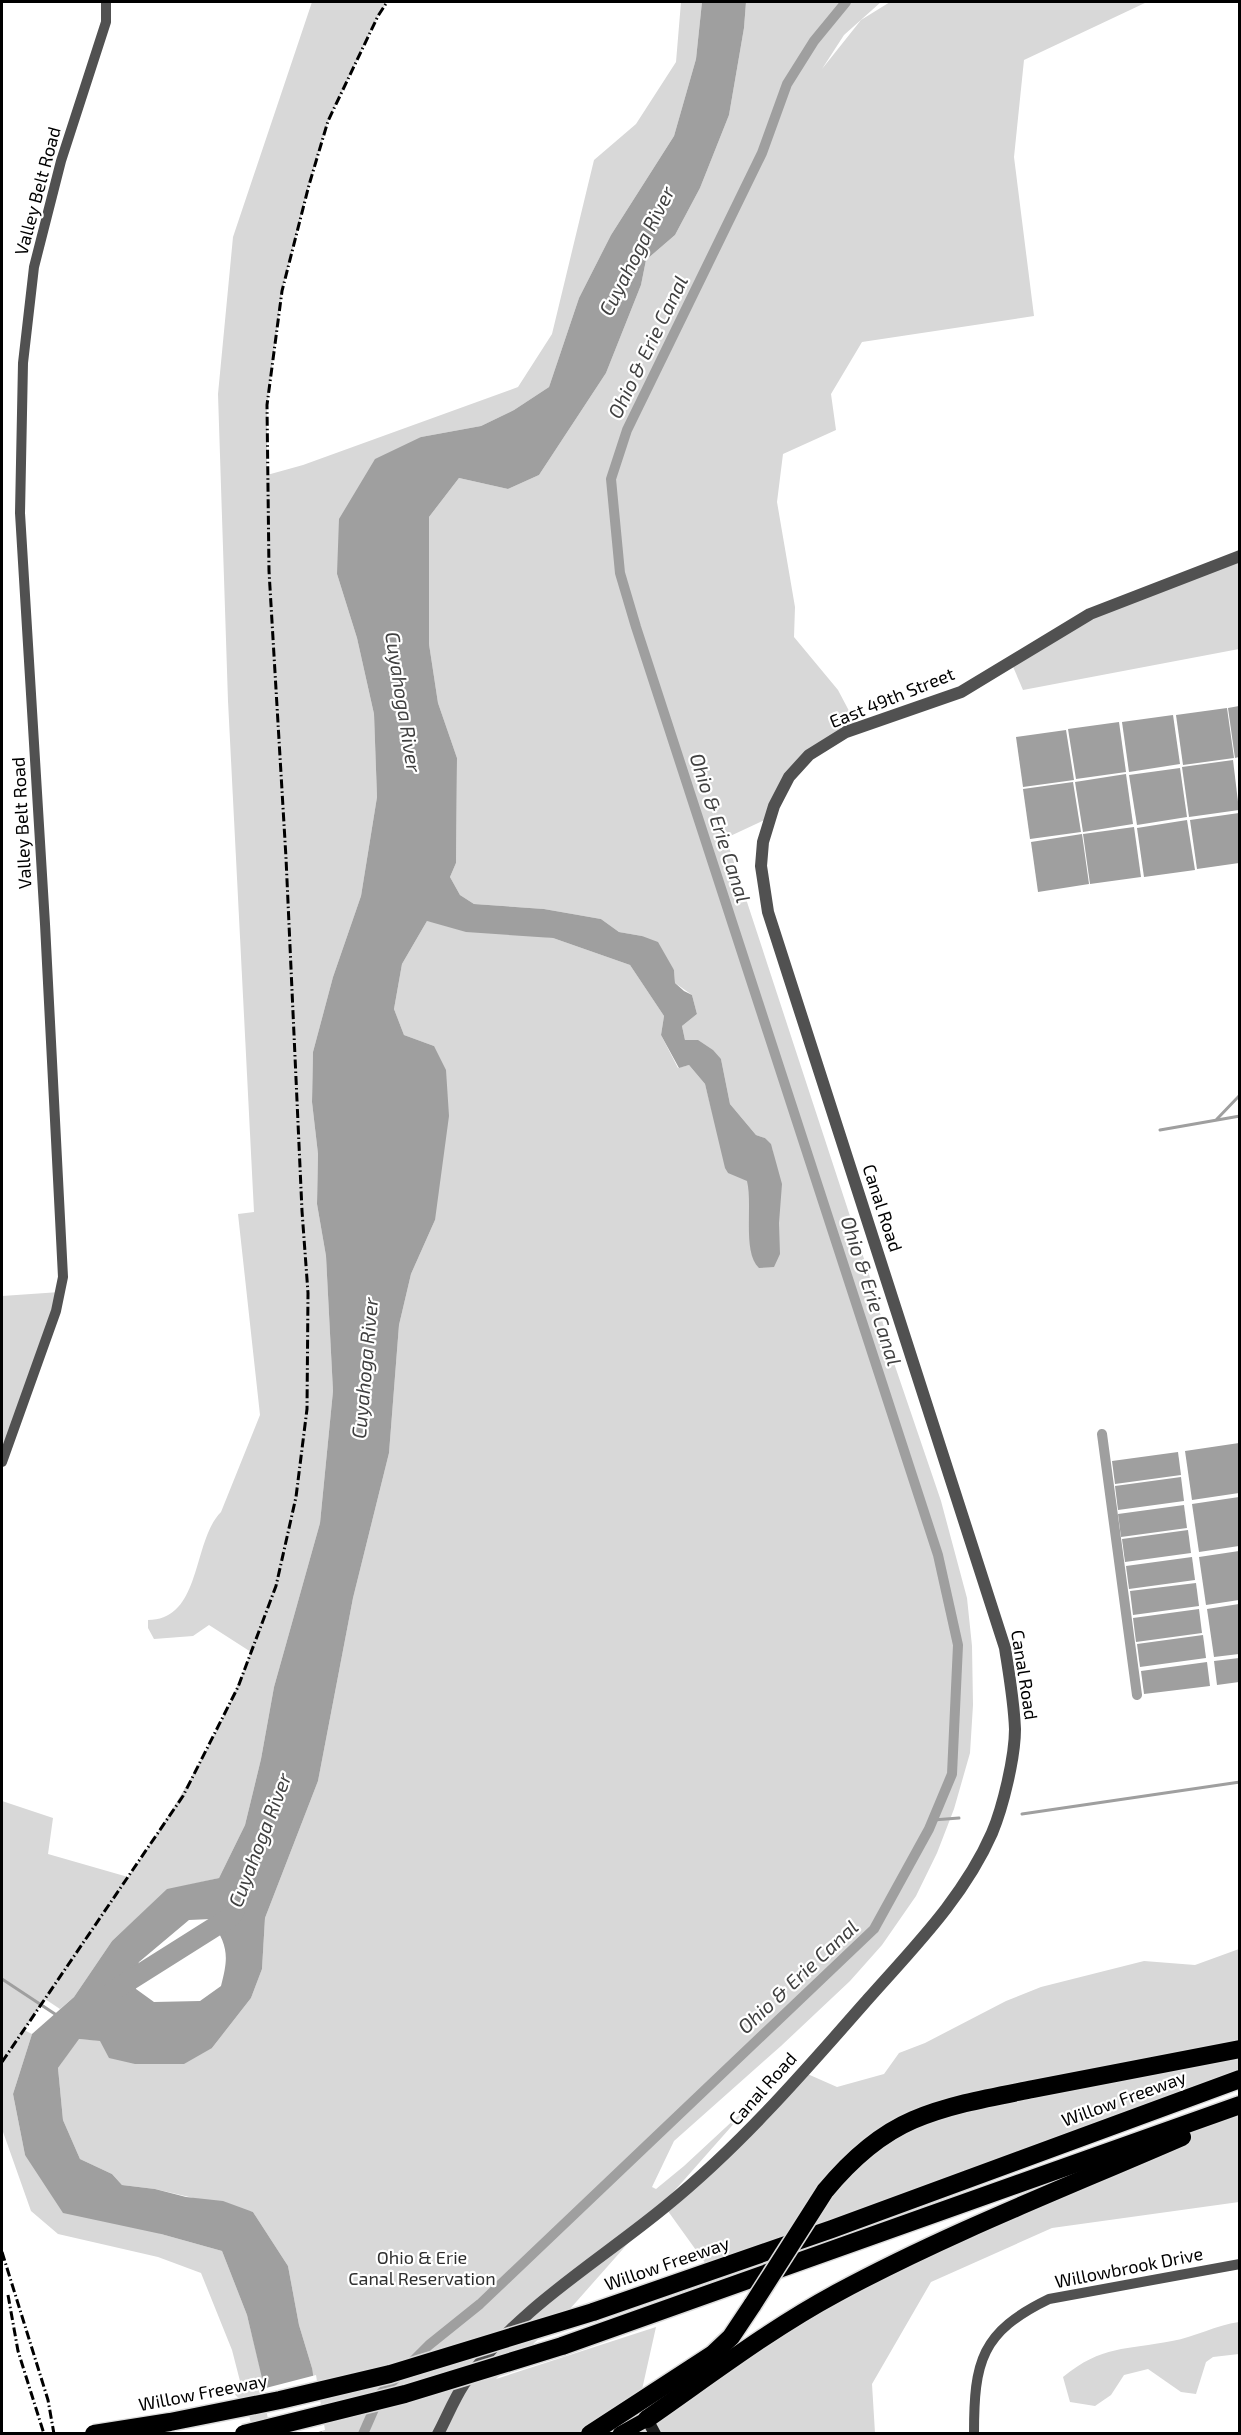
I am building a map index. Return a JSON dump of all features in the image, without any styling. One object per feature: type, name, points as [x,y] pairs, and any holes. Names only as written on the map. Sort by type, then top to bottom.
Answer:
[{"type":"highway","points":[[590,2433],[713,2354],[731,2337],[825,2191],[848,2166],[880,2139],[912,2121],[938,2111],[1086,2078],[1239,2049]]},
{"type":"highway","name":"Willow Freeway","points":[[93,2433],[170,2422],[280,2400],[390,2374],[592,2312],[832,2229],[1239,2079]]},
{"type":"highway","points":[[244,2433],[405,2394],[562,2346],[1239,2105]]},
{"type":"highway","points":[[651,2426],[746,2350],[836,2293],[929,2247],[1239,2112]]},
{"type":"main road","points":[[620,2433],[651,2426]]},
{"type":"street","name":"Valley Belt Road","points":[[2,1462],[56,1311],[63,1277],[45,924],[20,513],[22,363],[34,267],[61,161],[106,22],[106,2]]},
{"type":"street","name":"East 49th Street","points":[[768,912],[761,866],[763,842],[774,806],[789,777],[809,755],[846,732],[961,692],[1090,614],[1239,556]]},
{"type":"street","name":"Canal Road","points":[[438,2433],[464,2384],[520,2322],[576,2273],[665,2207],[738,2143],[825,2048],[936,1922],[971,1876],[993,1831],[1003,1801],[1015,1731],[1005,1648],[768,912]]},
{"type":"street","name":"Willowbrook Drive","points":[[974,2433],[976,2376],[993,2337],[1020,2313],[1049,2299],[1239,2264]]},
{"type":"green space","name":"Ohio & Erie Canal Reservation","points":[[312,2],[387,2],[378,16],[328,121],[282,291],[267,405],[267,475],[303,465],[518,387],[552,334],[594,160],[636,124],[676,62],[681,2],[702,2],[696,59],[674,136],[611,235],[579,298],[549,387],[514,410],[481,426],[421,437],[337,574],[357,638],[374,714],[377,797],[361,896],[333,977],[313,1052],[312,1102],[318,1154],[317,1204],[326,1256],[333,1391],[320,1523],[274,1687],[261,1759],[245,1825],[219,1878],[167,1890],[112,1941],[74,1997],[60,2009],[45,1999],[24,2030],[32,2034],[13,2094],[25,2155],[161,2234],[222,2251],[247,2315],[263,2380],[312,2368],[299,2325],[288,2266],[253,2212],[155,2189],[122,2185],[112,2174],[80,2159],[63,2120],[58,2068],[78,2039],[212,2048],[251,1998],[262,1969],[265,1918],[318,1781],[353,1598],[389,1453],[399,1325],[411,1274],[435,1220],[434,1046],[404,1035],[394,1009],[402,964],[427,921],[553,938],[630,965],[664,1016],[661,1035],[678,1068],[689,1065],[705,1084],[728,1173],[776,1167],[772,1148],[765,1138],[756,1135],[730,1104],[721,1059],[685,1040],[682,1026],[697,1014],[692,995],[675,983],[674,970],[642,936],[619,932],[601,919],[544,909],[474,904],[460,895],[450,877],[456,863],[457,758],[438,703],[429,644],[429,517],[459,478],[508,489],[539,475],[606,373],[641,285],[646,260],[675,235],[700,188],[729,115],[744,28],[746,2],[881,2],[844,35],[822,69],[861,20],[890,2],[1147,2],[1024,60],[1014,157],[1034,316],[862,342],[831,394],[836,430],[783,454],[777,502],[795,607],[794,637],[838,690],[857,726],[809,755],[771,817],[726,838],[869,1274],[895,1366],[941,1501],[967,1598],[972,1646],[973,1705],[970,1753],[954,1809],[937,1853],[916,1896],[882,1945],[850,1981],[674,2141],[652,2187],[656,2189],[753,2102],[569,2310],[496,2379],[656,2327],[639,2403],[590,2433],[253,2433],[247,2406],[229,2389],[241,2385],[232,2350],[201,2273],[158,2257],[58,2234],[31,2211],[2,2129],[2,1801],[53,1818],[48,1854],[128,1877],[163,1824],[212,1740],[251,1652],[209,1625],[193,1636],[154,1639],[148,1628],[148,1620],[165,1617],[178,1607],[187,1593],[205,1541],[221,1512],[260,1415],[238,1214],[254,1212],[228,701],[218,394],[233,237]]},
{"type":"green space","points":[[1239,556],[1239,649],[1023,690],[1011,662],[1090,614]]},
{"type":"green space","points":[[60,1292],[2,1462],[2,1296]]},
{"type":"green space","points":[[1239,1949],[1239,2079],[711,2271],[665,2207],[803,2072],[837,2087],[884,2074],[899,2053],[925,2043],[1006,2001],[1041,1987],[1144,1961],[1195,1965]]},
{"type":"green space","points":[[1239,2112],[1239,2202],[1052,2228],[931,2282],[872,2384],[875,2433],[620,2434],[745,2350],[929,2247]]},
{"type":"green space","points":[[1239,2322],[1239,2354],[1213,2357],[1206,2362],[1196,2394],[1181,2392],[1148,2369],[1124,2375],[1111,2395],[1095,2406],[1070,2402],[1063,2377],[1090,2359],[1115,2350],[1181,2339]]},
{"type":"water","points":[[702,2],[746,2],[744,28],[729,115],[700,188],[675,235],[646,260],[641,285],[606,373],[539,475],[508,489],[459,478],[429,517],[429,644],[438,703],[457,758],[456,863],[450,877],[460,895],[474,904],[544,909],[601,919],[619,932],[642,936],[658,942],[674,970],[675,983],[692,995],[697,1014],[682,1026],[685,1040],[698,1040],[713,1050],[721,1059],[730,1104],[756,1135],[765,1138],[771,1144],[782,1184],[779,1223],[780,1254],[774,1267],[759,1268],[754,1261],[749,1240],[747,1181],[728,1173],[725,1168],[705,1084],[689,1065],[679,1068],[661,1035],[664,1016],[630,965],[553,938],[466,932],[427,921],[402,964],[394,1009],[404,1035],[434,1046],[446,1070],[449,1116],[435,1220],[411,1274],[399,1325],[389,1453],[353,1598],[318,1781],[265,1918],[262,1969],[251,1998],[212,2048],[184,2064],[135,2064],[109,2058],[100,2041],[79,2039],[58,2068],[63,2120],[80,2159],[112,2174],[122,2185],[155,2189],[186,2197],[223,2201],[253,2212],[288,2266],[299,2325],[312,2368],[322,2433],[275,2433],[247,2315],[222,2251],[161,2234],[63,2213],[25,2155],[13,2094],[32,2034],[74,1997],[112,1941],[167,1889],[219,1878],[245,1825],[261,1759],[274,1687],[320,1523],[333,1391],[326,1256],[317,1204],[318,1154],[312,1102],[313,1052],[333,977],[361,896],[377,797],[374,714],[357,638],[337,574],[339,519],[375,459],[421,437],[481,426],[514,410],[549,387],[579,298],[611,235],[674,136],[696,59]],"holes":[[[211,1919],[224,1944],[226,1959],[221,1986],[200,2001],[154,2002],[136,1989],[134,1975],[139,1962],[189,1920]]]},
{"type":"water","points":[[1239,706],[1239,757],[1235,758],[1228,708]]},
{"type":"water","points":[[1227,708],[1234,758],[1183,765],[1176,715]]},
{"type":"water","points":[[1173,715],[1180,764],[1129,772],[1122,722]]},
{"type":"water","points":[[1119,722],[1126,772],[1076,779],[1068,729]]},
{"type":"water","points":[[1066,730],[1074,780],[1023,787],[1016,737]]},
{"type":"water","points":[[1233,760],[1239,810],[1189,817],[1182,767]]},
{"type":"water","points":[[1180,768],[1187,817],[1137,825],[1129,775]]},
{"type":"water","points":[[1126,774],[1133,824],[1083,832],[1075,782]]},
{"type":"water","points":[[1073,782],[1081,832],[1030,839],[1023,789]]},
{"type":"water","points":[[1239,813],[1239,863],[1197,869],[1190,820]]},
{"type":"water","points":[[1187,820],[1195,870],[1144,877],[1137,828]]},
{"type":"water","points":[[1134,827],[1141,877],[1090,884],[1083,834]]},
{"type":"water","points":[[1082,834],[1089,884],[1038,892],[1031,842]]},
{"type":"water","points":[[1239,1443],[1239,1493],[1192,1500],[1185,1451]]},
{"type":"water","points":[[1178,1452],[1181,1475],[1115,1484],[1112,1461]]},
{"type":"water","points":[[1181,1477],[1184,1501],[1118,1510],[1115,1486]]},
{"type":"water","points":[[1239,1497],[1239,1546],[1199,1552],[1192,1504]]},
{"type":"water","points":[[1184,1505],[1187,1528],[1121,1537],[1118,1514]]},
{"type":"water","points":[[1188,1530],[1191,1553],[1125,1562],[1122,1539]]},
{"type":"water","points":[[1239,1551],[1239,1600],[1206,1605],[1199,1557]]},
{"type":"water","points":[[1192,1557],[1195,1580],[1129,1589],[1126,1566]]},
{"type":"water","points":[[1196,1583],[1199,1606],[1133,1615],[1130,1591]]},
{"type":"water","points":[[1239,1604],[1239,1654],[1214,1657],[1207,1609]]},
{"type":"water","points":[[1199,1609],[1202,1633],[1136,1642],[1133,1618]]},
{"type":"water","points":[[1203,1635],[1206,1658],[1140,1667],[1137,1644]]},
{"type":"water","points":[[1239,1658],[1239,1682],[1217,1685],[1214,1661]]},
{"type":"water","points":[[1207,1662],[1210,1686],[1144,1694],[1141,1671]]},
{"type":"pier","points":[[316,2375],[325,2430],[312,2434],[271,2434],[262,2389]]},
{"type":"waterway","name":"Ohio & Erie Canal","points":[[363,2434],[381,2393],[429,2345],[480,2304],[874,1929],[929,1829],[952,1774],[958,1645],[938,1555],[636,627],[620,573],[611,479],[627,430],[762,153],[787,84],[814,41],[846,2]]},
{"type":"waterway","points":[[1217,1119],[1240,1095]]},
{"type":"waterway","points":[[1160,1130],[1240,1116]]},
{"type":"waterway","points":[[1102,1434],[1137,1695]]},
{"type":"waterway","points":[[1022,1814],[1240,1782]]},
{"type":"waterway","points":[[933,1820],[959,1818]]},
{"type":"waterway","name":"Cuyahoga River","points":[[113,1991],[232,1916],[235,1910]]},
{"type":"waterway","points":[[2,1979],[58,2016]]},
{"type":"railway","points":[[2,2062],[183,1796],[238,1687],[276,1586],[296,1497],[307,1409],[308,1293],[269,571],[267,405],[282,291],[328,121],[378,16],[387,2]]},
{"type":"railway","points":[[2,2252],[48,2400],[54,2434]]},
{"type":"railway","points":[[8,2295],[18,2351],[44,2434]]}]
